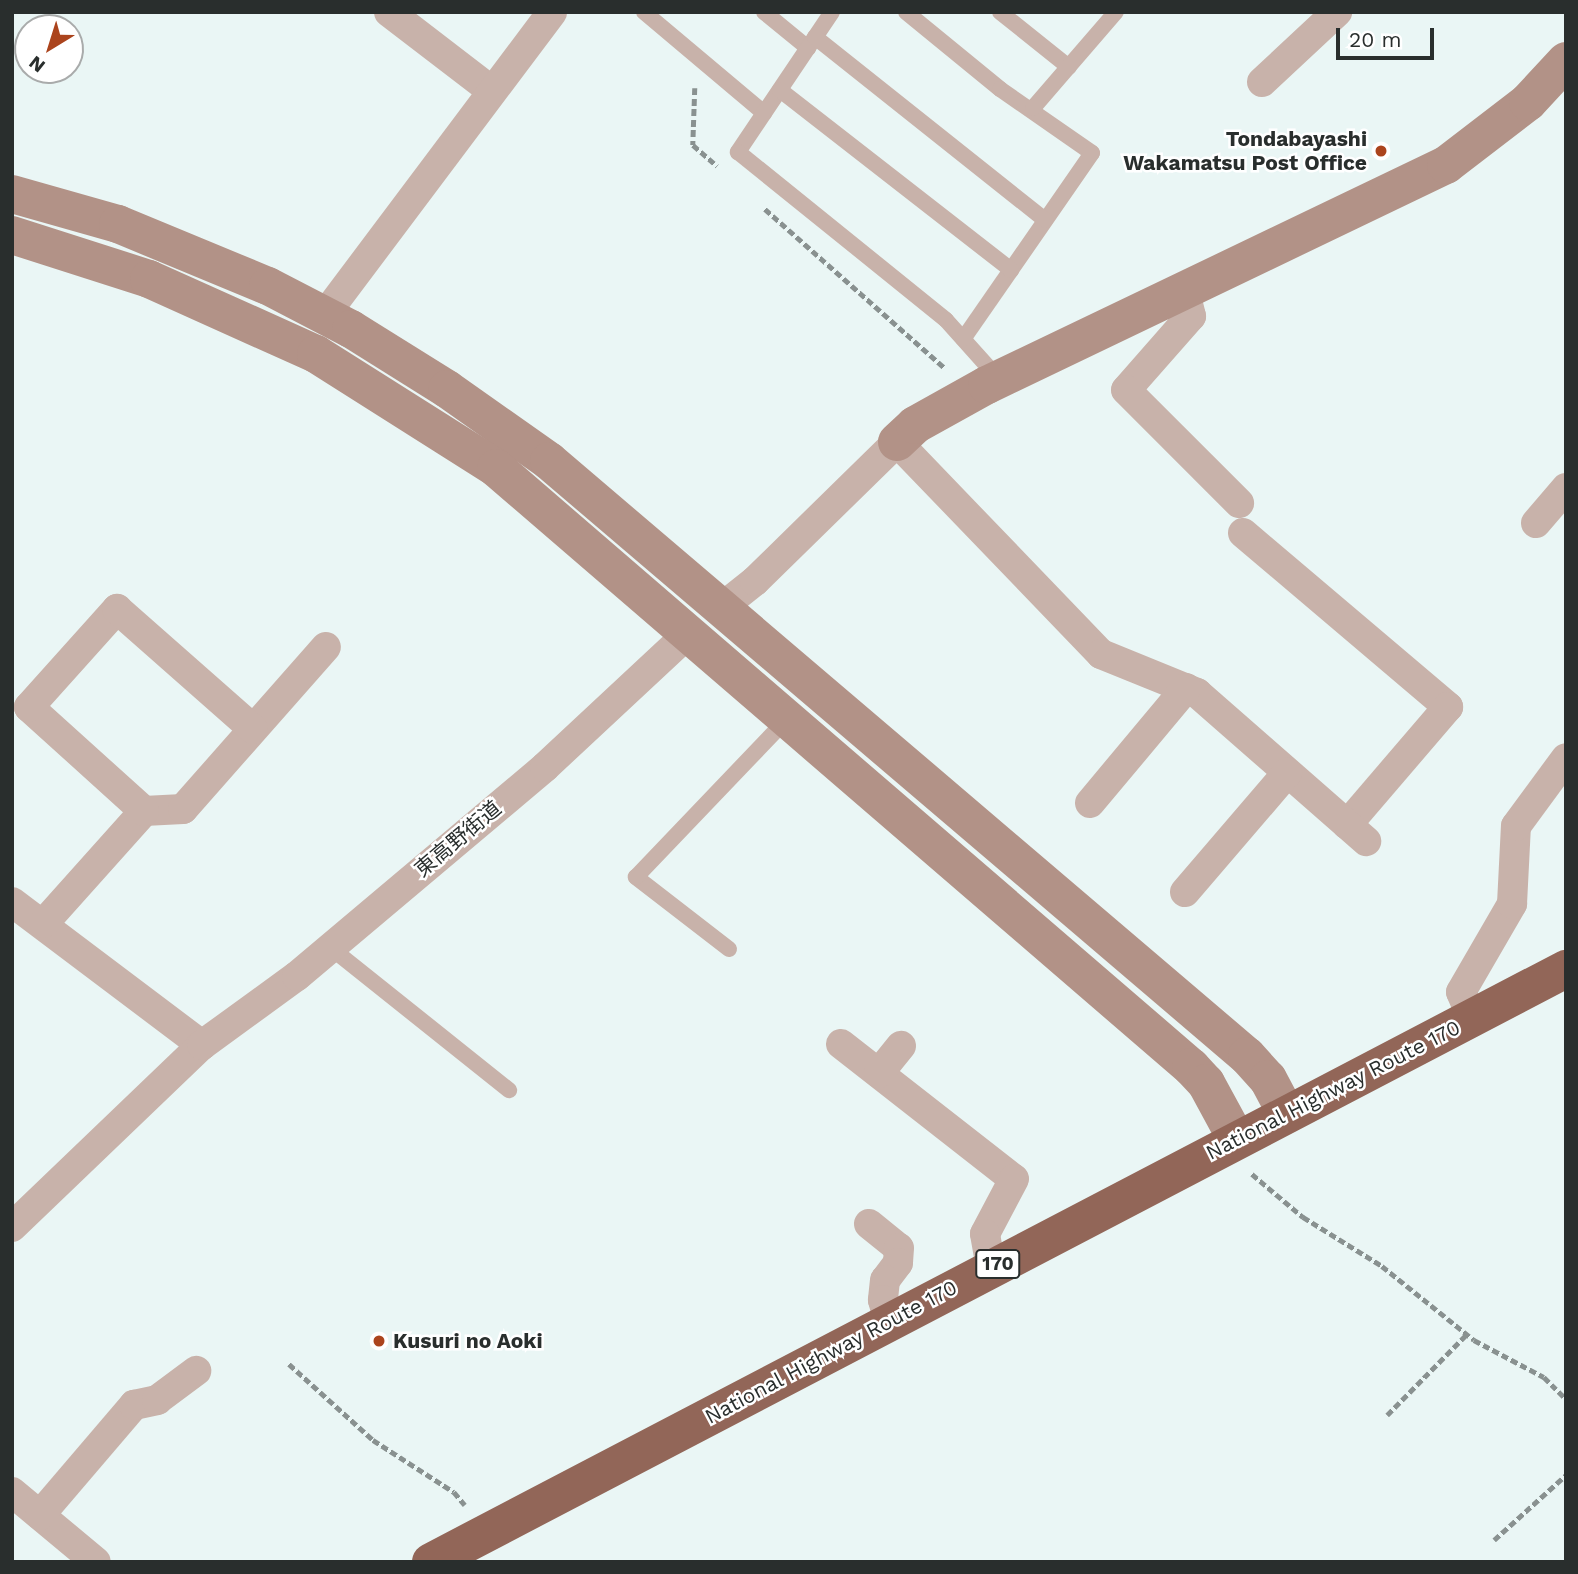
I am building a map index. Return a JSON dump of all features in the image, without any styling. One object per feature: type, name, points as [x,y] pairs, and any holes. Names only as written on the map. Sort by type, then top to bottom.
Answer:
[{"type":"highway","name":"National Highway Route 170","points":[[431,1562],[1566,969]]},
{"type":"street","points":[[389,12],[492,90]]},
{"type":"street","points":[[324,316],[552,12]]},
{"type":"street","points":[[1262,82],[1337,12]]},
{"type":"street","points":[[1243,533],[1448,707],[1356,833],[1197,693],[1101,654],[897,442],[915,425],[999,379],[1446,165],[1528,102],[1566,61]]},
{"type":"street","points":[[12,194],[118,224],[191,253],[324,316],[447,389],[549,461],[1247,1056],[1268,1079],[1287,1114]]},
{"type":"street","points":[[12,235],[149,279],[316,354],[496,468],[789,717],[1191,1067],[1206,1083],[1228,1144]]},
{"type":"street","points":[[1185,292],[1191,316],[1126,390],[1238,503]]},
{"type":"street","name":"東高野街道","points":[[12,1227],[202,1045],[331,948],[545,767],[690,632],[755,581],[897,442]]},
{"type":"street","points":[[1536,523],[1566,488]]},
{"type":"street","points":[[253,729],[117,609],[29,707],[145,811],[183,809],[326,647]]},
{"type":"street","points":[[1090,803],[1186,688]]},
{"type":"street","points":[[1472,1017],[1461,992],[1512,904],[1516,826],[1566,758]]},
{"type":"street","points":[[1185,892],[1287,773]]},
{"type":"street","points":[[44,923],[145,811]]},
{"type":"street","points":[[12,902],[44,923],[202,1045]]},
{"type":"street","points":[[841,1044],[1014,1179],[985,1234],[991,1268]]},
{"type":"street","points":[[879,1073],[901,1046]]},
{"type":"street","points":[[869,1224],[899,1248],[898,1263],[885,1280],[889,1322]]},
{"type":"street","points":[[40,1516],[134,1405],[157,1400],[196,1371]]},
{"type":"street","points":[[12,1492],[96,1562]]},
{"type":"lane","points":[[644,12],[764,113]]},
{"type":"lane","points":[[764,12],[811,43],[1045,220]]},
{"type":"lane","points":[[832,12],[738,152],[946,320],[999,379]]},
{"type":"lane","points":[[906,12],[1000,89],[1033,108],[1092,153],[963,339]]},
{"type":"lane","points":[[1000,12],[1069,66]]},
{"type":"lane","points":[[1033,108],[1116,12]]},
{"type":"lane","points":[[780,90],[1011,270]]},
{"type":"lane","points":[[729,949],[636,877],[789,717]]},
{"type":"lane","points":[[331,948],[509,1090]]},
{"type":"path","points":[[1228,1144],[1303,1217],[1382,1266],[1467,1334],[1544,1377],[1566,1399]]},
{"type":"path","points":[[1387,1415],[1467,1334]]},
{"type":"path","points":[[289,1364],[373,1440],[454,1492],[488,1533]]},
{"type":"path","points":[[1494,1540],[1566,1475]]},
{"type":"place","name":"Tondabayashi Wakamatsu Post Office","points":[[1381,151]]},
{"type":"place","name":"Kusuri no Aoki","points":[[379,1341]]}]
